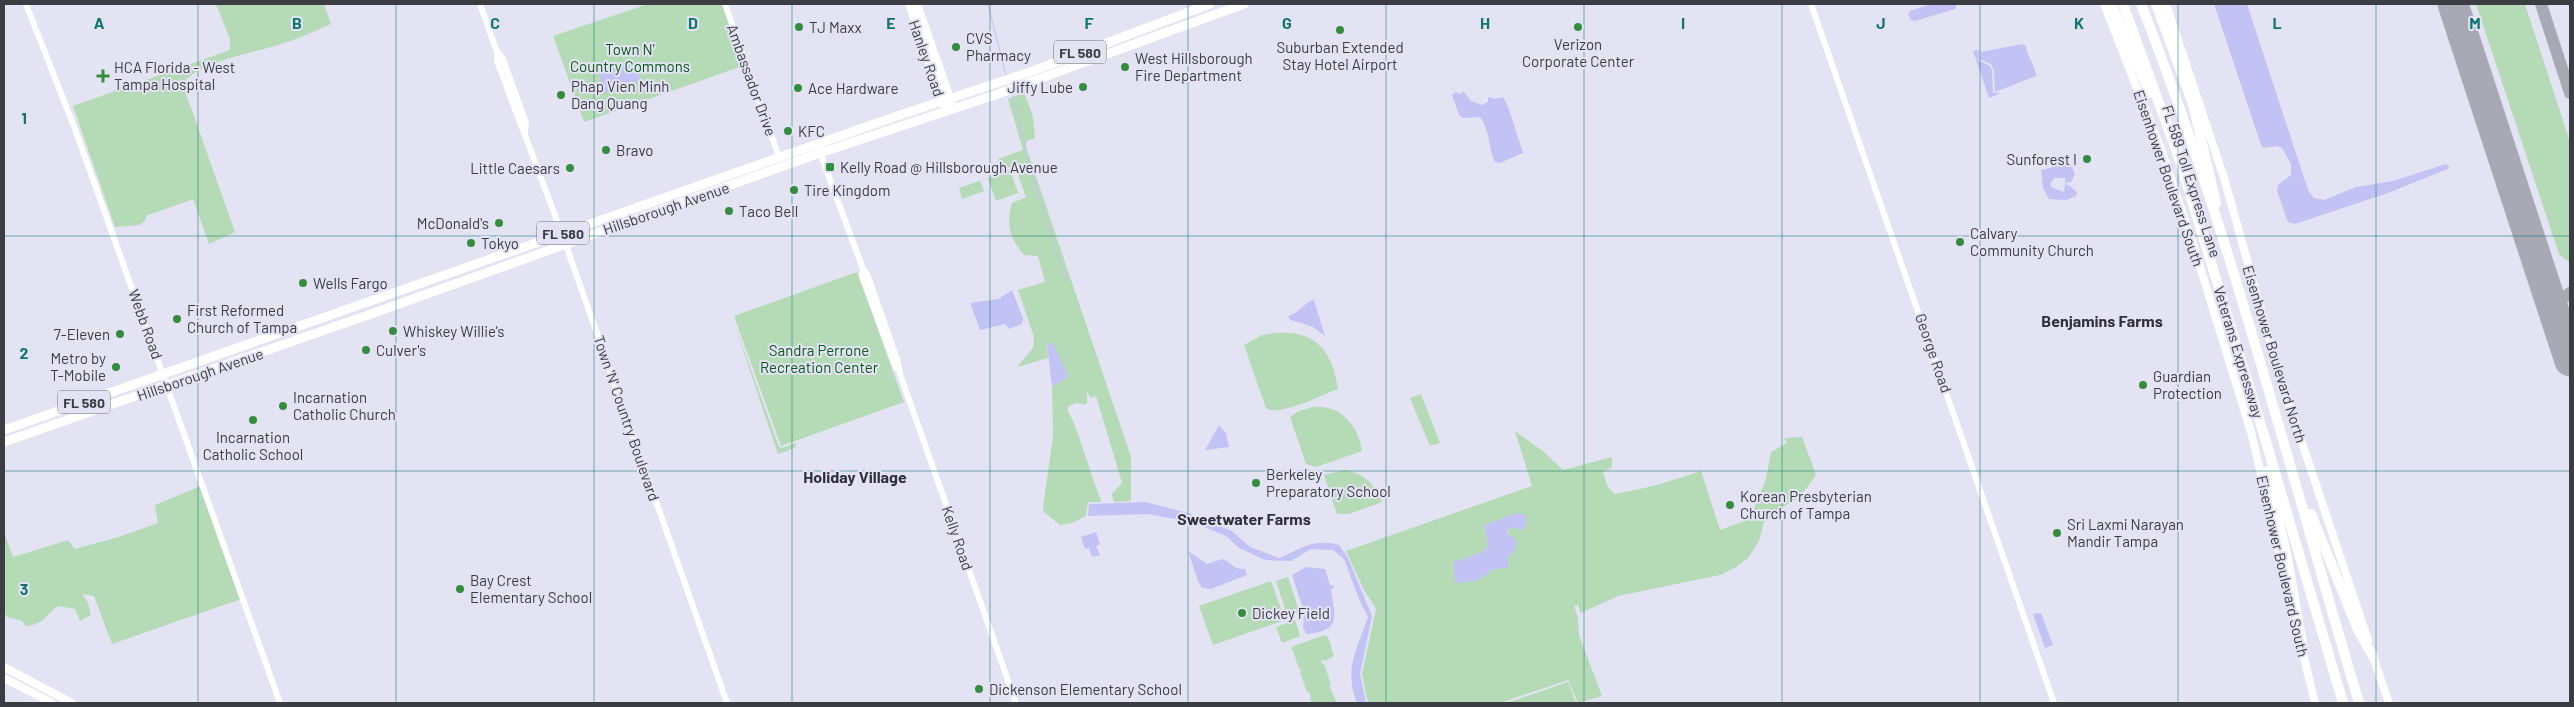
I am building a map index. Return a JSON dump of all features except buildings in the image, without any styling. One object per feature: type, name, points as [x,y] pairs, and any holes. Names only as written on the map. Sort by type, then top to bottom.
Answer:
[{"type":"highway","points":[[2112,4],[2179,158]]},
{"type":"highway","name":"Veterans Expressway","points":[[2123,4],[2179,158],[2264,435],[2343,703]]},
{"type":"highway","name":"FL 589 Toll Express Lane","points":[[2130,4],[2175,125],[2217,259],[2306,556],[2310,591]]},
{"type":"highway","name":"Veterans Expressway","points":[[2141,4],[2181,111],[2216,220],[2299,491],[2359,703]]},
{"type":"highway","points":[[2156,4],[2197,118],[2215,193],[2216,220]]},
{"type":"highway","points":[[2264,435],[2264,452],[2290,575],[2303,649]]},
{"type":"highway","points":[[2299,491],[2359,632],[2373,656]]},
{"type":"main road","name":"Hanley Road","points":[[909,4],[920,22]]},
{"type":"main road","name":"Hanley Road","points":[[917,4],[920,22],[950,110]]},
{"type":"main road","name":"Hillsborough Avenue","points":[[4,442],[724,188],[819,148],[946,100],[1030,72],[1210,4]]},
{"type":"main road","points":[[1158,34],[1168,26],[1211,10],[1216,4]]},
{"type":"main road","name":"Hillsborough Avenue","points":[[4,430],[780,157],[819,148],[950,110],[1059,72],[1230,6],[1244,4]]},
{"type":"main road","name":"Eisenhower Boulevard South","points":[[2104,4],[2162,152],[2243,404],[2315,703]]},
{"type":"main road","name":"Eisenhower Boulevard North","points":[[2166,4],[2224,178],[2280,377],[2389,703]]},
{"type":"main road","points":[[1133,43],[1133,36],[1152,29],[1164,21]]},
{"type":"main road","points":[[1088,60],[1106,48],[1120,43],[1125,35]]},
{"type":"main road","points":[[1059,72],[1060,65],[1079,58],[1093,47]]},
{"type":"main road","points":[[724,188],[730,180],[778,163],[780,157]]},
{"type":"main road","points":[[650,214],[651,208],[702,189],[708,182]]},
{"type":"main road","points":[[430,293],[431,288],[454,278],[459,270]]},
{"type":"main road","points":[[371,314],[374,306],[411,293],[417,285]]},
{"type":"main road","points":[[304,337],[308,330],[346,316],[346,310]]},
{"type":"main road","points":[[237,360],[240,354],[281,339],[282,332]]},
{"type":"main road","points":[[55,425],[57,420],[81,410],[82,403]]},
{"type":"main road","points":[[18,437],[21,430],[57,412]]},
{"type":"main road","points":[[4,436],[11,434],[14,426]]},
{"type":"main road","points":[[4,667],[72,703]]},
{"type":"main road","points":[[4,678],[52,703]]},
{"type":"street","name":"Webb Road","points":[[26,4],[75,129],[280,703]]},
{"type":"street","name":"Town 'N' Country Boulevard","points":[[480,4],[497,52],[503,59],[526,123],[526,132],[727,703]]},
{"type":"street","name":"Ambassador Drive","points":[[725,4],[780,157]]},
{"type":"street","name":"George Road","points":[[1811,4],[2054,703]]},
{"type":"street","name":"Kelly Road","points":[[819,148],[862,268],[862,276],[882,324],[892,360],[900,374],[1016,703]]},
{"type":"green space","points":[[216,4],[324,4],[331,24],[287,42],[213,64],[189,77],[180,86],[182,85],[189,102],[235,232],[209,244],[193,199],[146,216],[145,221],[139,225],[115,227],[73,106],[230,50],[230,39]]},
{"type":"green space","name":"Town N' Country Commons","points":[[648,4],[723,4],[745,65],[584,122],[553,36]]},
{"type":"green space","points":[[2476,4],[2525,4],[2570,142],[2570,263],[2559,254]]},
{"type":"green space","points":[[1024,93],[1033,116],[1035,138],[1027,141],[1025,144],[1131,457],[1131,501],[1114,502],[1112,494],[1122,483],[1097,399],[1095,396],[1091,398],[1087,392],[1087,403],[1084,405],[1077,403],[1068,406],[1068,412],[1075,425],[1101,499],[1100,502],[1088,502],[1086,516],[1072,523],[1060,525],[1044,512],[1043,507],[1053,437],[1052,386],[1068,377],[1047,344],[1048,358],[1017,367],[1033,348],[1034,337],[1018,290],[1045,282],[1038,256],[1024,255],[1012,236],[1009,218],[1012,203],[1026,197],[1015,167],[1003,167],[998,159],[1023,150],[1008,99]]},
{"type":"green space","points":[[1010,170],[1018,193],[996,201],[988,178]]},
{"type":"green space","points":[[980,181],[984,191],[962,199],[959,188]]},
{"type":"green space","name":"Sandra Perrone Recreation Center","points":[[857,272],[904,402],[781,446],[734,316]]},
{"type":"green space","points":[[733,320],[779,447],[782,448],[796,443],[795,448],[778,454]]},
{"type":"green space","points":[[1275,333],[1301,335],[1320,345],[1331,363],[1338,389],[1290,408],[1272,410],[1266,408],[1244,345],[1262,335]]},
{"type":"green space","points":[[1421,394],[1440,443],[1430,446],[1410,398]]},
{"type":"green space","points":[[1313,407],[1331,409],[1346,418],[1356,433],[1362,451],[1316,467],[1306,464],[1290,417],[1299,411]]},
{"type":"green space","points":[[1515,431],[1544,452],[1563,470],[1612,457],[1612,467],[1603,472],[1607,485],[1614,494],[1636,490],[1701,471],[1720,530],[1750,519],[1766,479],[1771,452],[1787,443],[1784,438],[1802,437],[1816,475],[1800,497],[1777,510],[1764,522],[1759,541],[1748,558],[1736,567],[1720,575],[1618,596],[1581,613],[1578,605],[1574,606],[1578,618],[1579,635],[1602,696],[1578,703],[1568,680],[1499,703],[1368,703],[1362,674],[1376,609],[1364,590],[1346,551],[1532,486]],"holes":[[[1503,519],[1514,527],[1507,530],[1514,552],[1508,557],[1508,568],[1495,569],[1476,581],[1463,581],[1470,556],[1482,552],[1488,546],[1487,532],[1489,523]]]},
{"type":"green space","points":[[1345,470],[1358,474],[1368,481],[1376,490],[1382,502],[1349,514],[1337,514],[1324,475]]},
{"type":"green space","points":[[201,486],[241,599],[112,644],[94,596],[82,594],[88,603],[91,615],[80,621],[75,609],[58,606],[41,621],[33,625],[26,626],[22,621],[7,617],[4,611],[4,532],[13,557],[68,540],[75,549],[122,536],[158,523],[155,505]]},
{"type":"green space","points":[[1288,577],[1299,611],[1287,615],[1276,581]]},
{"type":"green space","name":"Dickey Field","points":[[1271,581],[1285,620],[1213,645],[1199,606]]},
{"type":"green space","points":[[1295,620],[1300,636],[1282,643],[1276,627]]},
{"type":"green space","points":[[1325,635],[1328,637],[1334,656],[1325,661],[1322,660],[1321,663],[1324,664],[1331,684],[1329,686],[1337,703],[1311,703],[1310,693],[1307,692],[1301,670],[1292,649],[1293,646]]},
{"type":"green space","points":[[1568,682],[1576,703],[1506,703]]},
{"type":"water","points":[[1931,4],[1955,4],[1956,6],[1955,9],[1915,21],[1911,20],[1908,14],[1910,11]]},
{"type":"water","points":[[2214,4],[2247,4],[2308,190],[2314,198],[2324,200],[2356,187],[2393,181],[2446,164],[2450,168],[2388,193],[2295,224],[2288,222],[2277,191],[2278,185],[2291,175],[2291,164],[2282,148],[2276,146],[2264,148],[2261,145]]},
{"type":"water","points":[[2022,44],[2026,46],[2036,76],[1995,92],[1994,71],[1991,64],[1979,59],[1981,52]]},
{"type":"water","points":[[1980,50],[1978,60],[1990,66],[1992,71],[1993,93],[2001,93],[1989,98],[1973,51]]},
{"type":"water","points":[[632,60],[641,80],[605,93],[598,73]]},
{"type":"water","points":[[1463,91],[1471,101],[1482,105],[1488,102],[1488,97],[1495,99],[1503,97],[1509,109],[1523,153],[1500,163],[1495,162],[1488,134],[1480,117],[1463,118],[1459,115],[1452,95],[1456,92],[1460,94]]},
{"type":"water","points":[[2066,164],[2072,167],[2075,174],[2071,182],[2065,183],[2065,178],[2054,178],[2050,185],[2064,192],[2065,184],[2072,187],[2077,193],[2076,196],[2067,200],[2049,199],[2043,188],[2041,170]]},
{"type":"water","points":[[1012,290],[1023,318],[1022,324],[1009,329],[1005,324],[980,330],[970,303],[998,299]]},
{"type":"water","points":[[1314,300],[1325,336],[1313,327],[1291,320],[1288,316]]},
{"type":"water","points":[[1052,342],[1069,377],[1052,386],[1047,344]]},
{"type":"water","points":[[1219,425],[1226,433],[1229,447],[1205,450]]},
{"type":"water","points":[[1145,502],[1188,513],[1232,531],[1250,547],[1279,558],[1315,543],[1339,545],[1348,558],[1372,616],[1360,674],[1366,703],[1357,703],[1351,679],[1356,649],[1368,617],[1344,559],[1333,550],[1311,549],[1291,561],[1265,560],[1239,548],[1226,536],[1192,522],[1147,514],[1088,516],[1089,504]]},
{"type":"water","points":[[1517,513],[1525,514],[1527,523],[1522,531],[1514,527],[1507,530],[1507,534],[1512,536],[1517,542],[1514,552],[1508,557],[1508,568],[1495,569],[1476,581],[1455,583],[1453,562],[1482,552],[1488,546],[1484,525]]},
{"type":"water","points":[[1096,532],[1100,544],[1096,546],[1100,555],[1092,557],[1089,548],[1085,549],[1081,537]]},
{"type":"water","points":[[1188,551],[1207,564],[1222,559],[1225,560],[1235,567],[1245,569],[1247,575],[1211,589],[1202,588]]},
{"type":"water","points":[[1306,567],[1325,569],[1330,585],[1335,586],[1331,590],[1334,621],[1326,630],[1307,634],[1303,628],[1304,612],[1292,575]]},
{"type":"water","points":[[2041,613],[2053,645],[2045,648],[2033,614]]},
{"type":"waterway","points":[[988,4],[1006,75]]},
{"type":"waterway","points":[[1013,96],[1035,185],[1066,281]]},
{"type":"taxiway","points":[[2541,4],[2570,93]]},
{"type":"taxiway","points":[[2570,293],[2563,298],[2556,311],[2570,355]]},
{"type":"runway","points":[[2453,4],[2570,361]]},
{"type":"place","name":"TJ Maxx","points":[[799,27]]},
{"type":"place","name":"Verizon Corporate Center","points":[[1578,27]]},
{"type":"place","name":"Suburban Extended Stay Hotel Airport","points":[[1340,30]]},
{"type":"place","name":"CVS Pharmacy","points":[[956,47]]},
{"type":"place","name":"West Hillsborough Fire Department","points":[[1125,67]]},
{"type":"place","name":"HCA Florida - West Tampa Hospital","points":[[103,76]]},
{"type":"place","name":"Jiffy Lube","points":[[1083,87]]},
{"type":"place","name":"Ace Hardware","points":[[798,88]]},
{"type":"place","name":"Phap Vien Minh Dang Quang","points":[[561,95]]},
{"type":"place","name":"KFC","points":[[788,131]]},
{"type":"place","name":"Bravo","points":[[606,150]]},
{"type":"place","name":"Sunforest I","points":[[2087,159]]},
{"type":"place","name":"Kelly Road @ Hillsborough Avenue","points":[[830,167]]},
{"type":"place","name":"Little Caesars","points":[[570,168]]},
{"type":"place","name":"Tire Kingdom","points":[[794,190]]},
{"type":"place","name":"Taco Bell","points":[[729,211]]},
{"type":"place","name":"McDonald's","points":[[499,223]]},
{"type":"place","name":"Calvary Community Church","points":[[1960,242]]},
{"type":"place","name":"Tokyo","points":[[471,243]]},
{"type":"place","name":"Wells Fargo","points":[[303,283]]},
{"type":"place","name":"First Reformed Church of Tampa","points":[[177,319]]},
{"type":"place","name":"Whiskey Willie's","points":[[393,331]]},
{"type":"place","name":"7-Eleven","points":[[120,334]]},
{"type":"place","name":"Culver's","points":[[366,350]]},
{"type":"place","name":"Metro by T-Mobile","points":[[116,367]]},
{"type":"place","name":"Guardian Protection","points":[[2143,385]]},
{"type":"place","name":"Incarnation Catholic Church","points":[[283,406]]},
{"type":"place","name":"Incarnation Catholic School","points":[[253,420]]},
{"type":"place","name":"Berkeley Preparatory School","points":[[1256,483]]},
{"type":"place","name":"Korean Presbyterian Church of Tampa","points":[[1730,505]]},
{"type":"place","name":"Sri Laxmi Narayan Mandir Tampa","points":[[2057,533]]},
{"type":"place","name":"Bay Crest Elementary School","points":[[460,589]]},
{"type":"place","name":"Dickey Field","points":[[1242,613]]},
{"type":"place","name":"Dickenson Elementary School","points":[[979,689]]},
{"type":"district","name":"Benjamins Farms","points":[[2102,320]]},
{"type":"district","name":"Holiday Village","points":[[855,476]]},
{"type":"district","name":"Sweetwater Farms","points":[[1244,518]]}]
